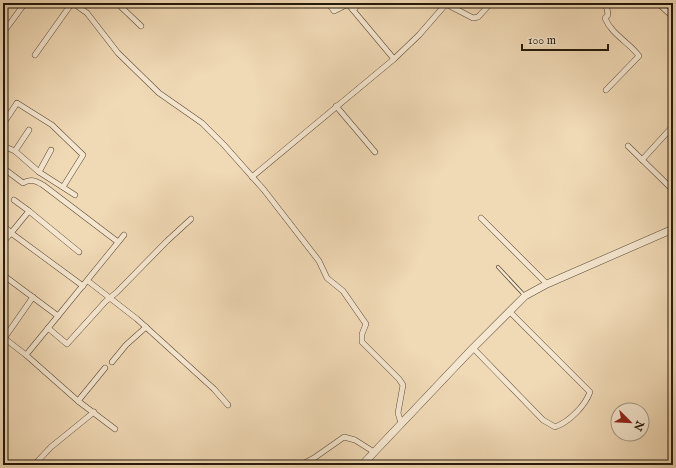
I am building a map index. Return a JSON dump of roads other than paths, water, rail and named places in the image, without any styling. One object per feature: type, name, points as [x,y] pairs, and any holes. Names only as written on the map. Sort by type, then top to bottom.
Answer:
[{"type":"street","points":[[3,33],[24,3]]},
{"type":"street","points":[[35,56],[73,3],[87,13],[118,53],[159,93],[202,123],[224,145],[320,261],[327,278],[343,291],[366,324],[362,334],[362,342],[399,379],[403,385],[398,413],[401,423]]},
{"type":"street","points":[[116,3],[140,26]]},
{"type":"street","points":[[328,3],[334,10],[348,4],[394,59]]},
{"type":"street","points":[[353,10],[360,3]]},
{"type":"street","points":[[252,177],[394,59],[420,35],[446,3],[473,18],[478,17],[491,3]]},
{"type":"street","points":[[602,3],[607,8],[607,22],[639,56],[606,90]]},
{"type":"street","points":[[661,3],[661,6],[673,17]]},
{"type":"street","points":[[3,124],[17,103],[52,125],[83,155],[63,187]]},
{"type":"street","points":[[336,106],[375,152]]},
{"type":"street","points":[[642,160],[673,126]]},
{"type":"street","points":[[15,151],[29,130]]},
{"type":"street","points":[[3,146],[15,151],[39,172],[75,195]]},
{"type":"street","points":[[628,146],[673,190]]},
{"type":"street","points":[[39,172],[51,150]]},
{"type":"street","points":[[3,168],[23,183],[27,180],[34,180],[43,185],[118,242]]},
{"type":"street","points":[[14,200],[79,252]]},
{"type":"street","points":[[3,242],[28,211]]},
{"type":"street","points":[[481,218],[547,284]]},
{"type":"street","points":[[48,328],[67,344],[110,298],[191,220]]},
{"type":"street","points":[[3,225],[11,233],[83,286]]},
{"type":"street","points":[[362,465],[473,348],[525,296],[547,284],[673,229]]},
{"type":"street","points":[[26,355],[88,281],[124,235]]},
{"type":"street","points":[[3,275],[58,316]]},
{"type":"street","points":[[88,281],[146,327],[214,389],[228,404]]},
{"type":"street","points":[[33,297],[4,339],[26,355],[78,401],[115,429]]},
{"type":"street","points":[[473,348],[543,420],[555,427],[561,425],[586,402],[590,392],[509,311]]},
{"type":"street","points":[[112,362],[126,345],[146,327]]},
{"type":"street","points":[[78,401],[105,368]]},
{"type":"street","points":[[34,465],[51,447],[94,412]]},
{"type":"street","points":[[301,465],[314,458],[344,437],[355,440],[374,452]]},
{"type":"lane","points":[[498,267],[525,296]]}]
